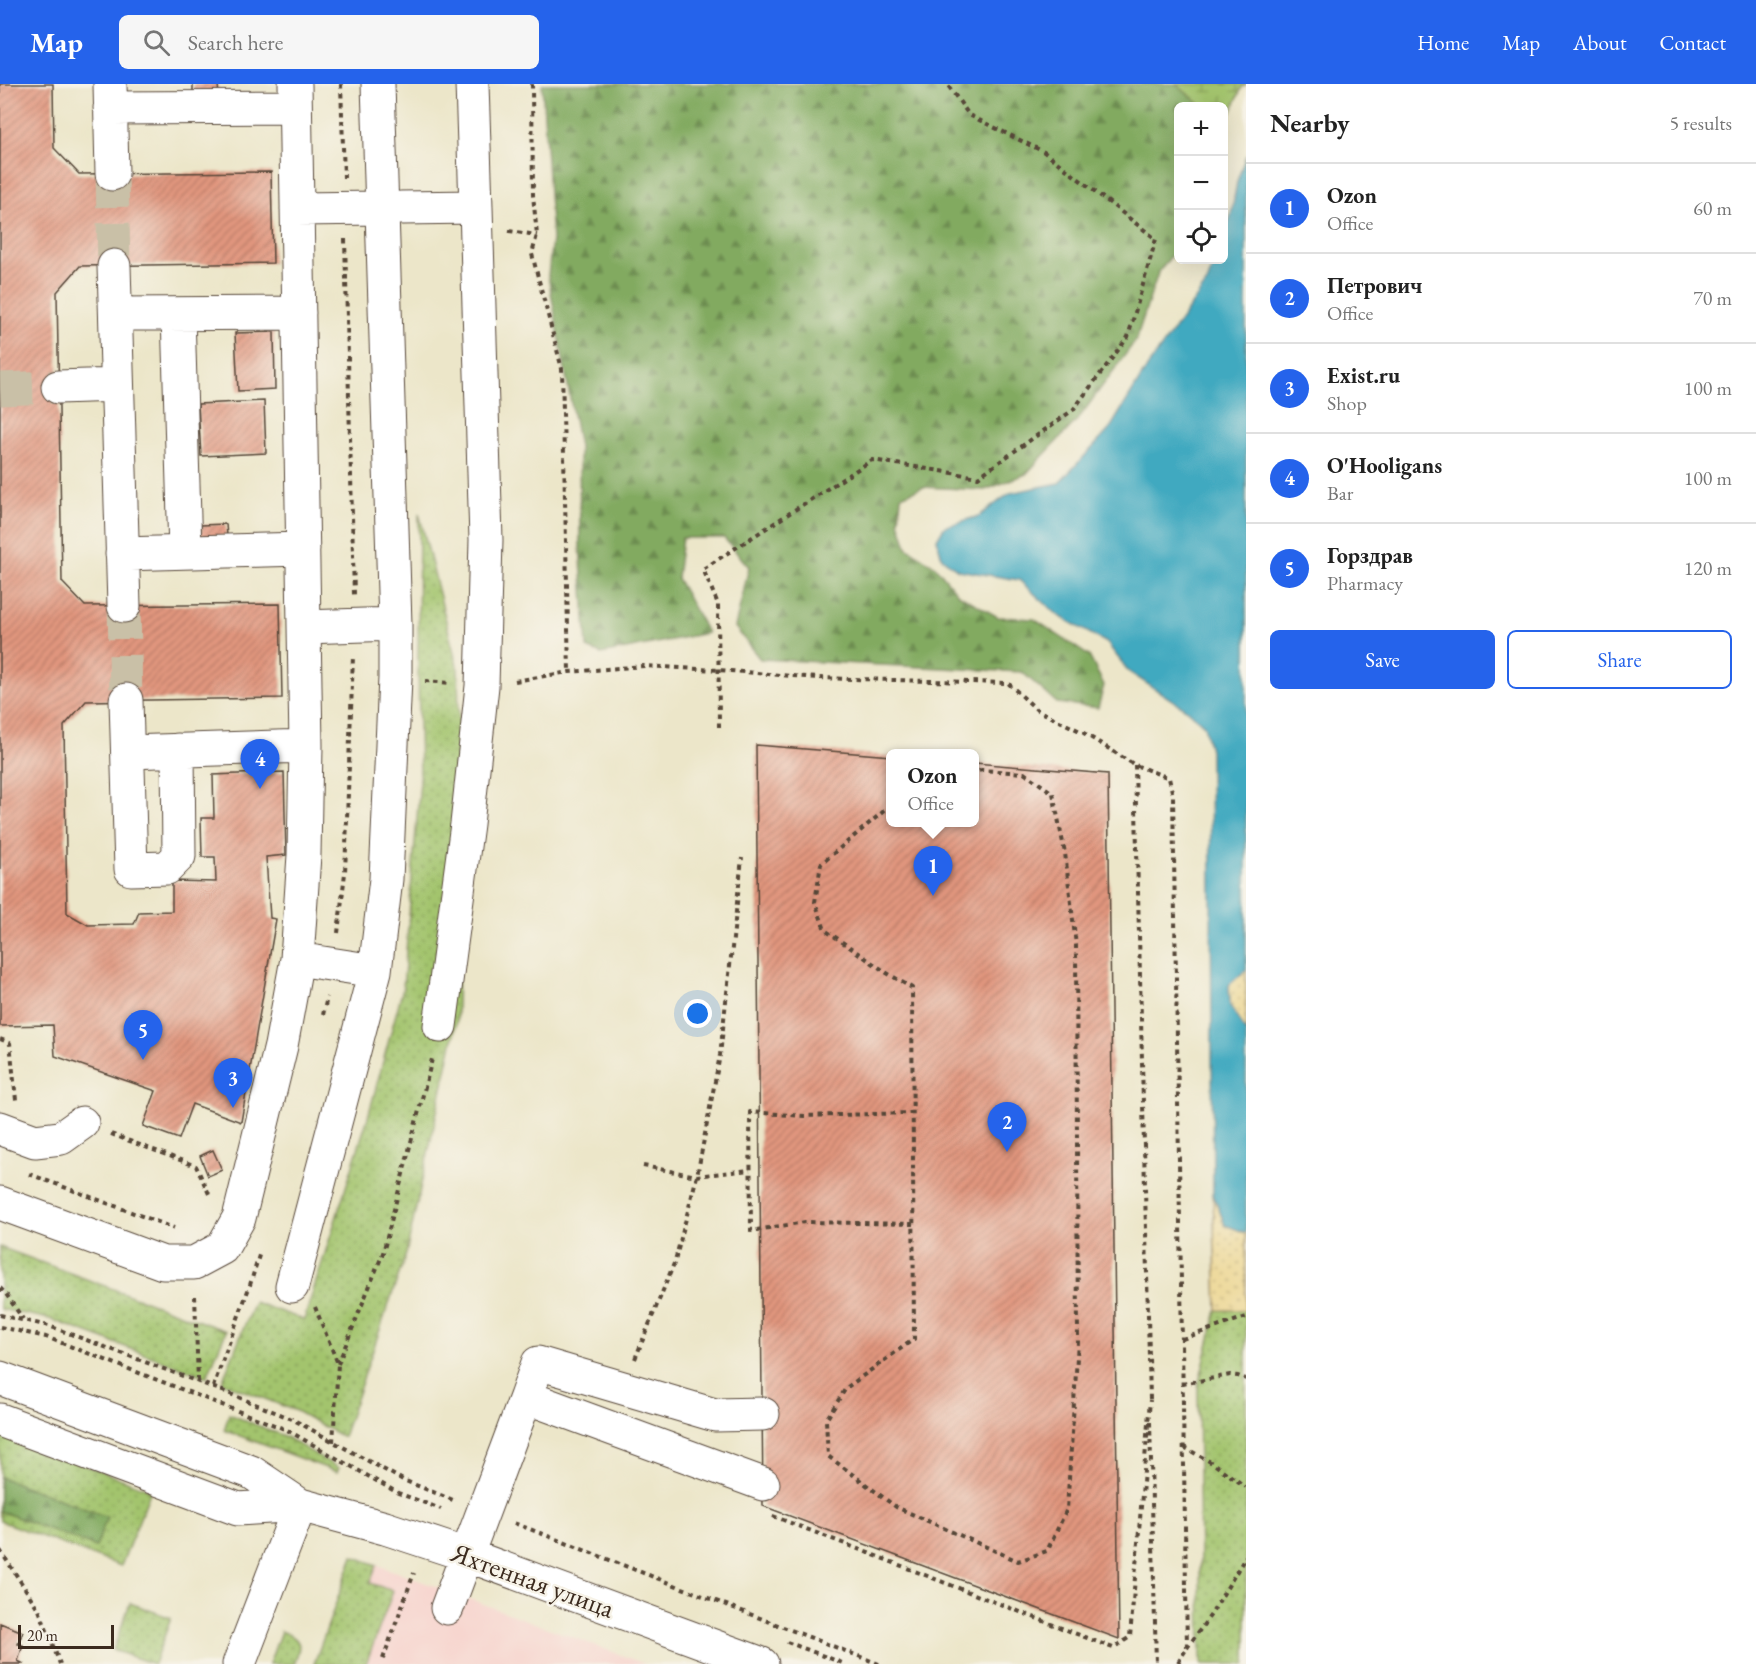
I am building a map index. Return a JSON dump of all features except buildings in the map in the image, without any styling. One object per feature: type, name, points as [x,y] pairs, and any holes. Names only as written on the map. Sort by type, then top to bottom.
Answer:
[{"type":"street","points":[[292,1286],[375,971],[386,879],[395,678],[391,208],[378,84]]},
{"type":"street","points":[[440,1026],[467,824],[482,686],[486,540],[472,84]]},
{"type":"street","points":[[0,1203],[163,1263],[194,1263],[222,1248],[239,1218],[281,1046],[297,959],[304,855],[306,746],[295,96],[110,96],[112,174]]},
{"type":"street","points":[[297,209],[476,207]]},
{"type":"street","points":[[114,266],[124,606]]},
{"type":"street","points":[[116,314],[299,313]]},
{"type":"street","points":[[178,314],[185,552]]},
{"type":"street","points":[[58,387],[117,385]]},
{"type":"street","points":[[122,554],[303,549]]},
{"type":"street","points":[[304,627],[395,624]]},
{"type":"street","points":[[126,700],[131,869],[167,868],[179,856],[178,750]]},
{"type":"street","points":[[128,752],[306,746]]},
{"type":"street","points":[[297,959],[375,971]]},
{"type":"street","points":[[7,1118],[35,1141],[61,1138],[82,1123]]},
{"type":"street","points":[[451,1598],[483,1511],[539,1401],[538,1363],[715,1415],[763,1414]]},
{"type":"street","name":"Яхтенная улица","points":[[0,1378],[251,1472],[300,1505],[385,1528],[467,1555],[762,1664]]},
{"type":"street","points":[[539,1401],[766,1499]]},
{"type":"street","name":"Яхтенная улица","points":[[0,1420],[238,1509],[300,1505]]},
{"type":"street","points":[[239,1664],[300,1505]]},
{"type":"path","points":[[532,84],[533,195],[537,235],[532,254],[561,369],[569,672]]},
{"type":"path","points":[[719,727],[718,604],[703,569],[872,460],[978,477],[1073,410],[1128,337],[1156,239],[1044,152],[969,115],[947,84]]},
{"type":"path","points":[[395,678],[482,686],[569,672],[644,666],[818,678],[1008,683],[1037,710],[1082,732],[1135,765],[1169,778],[1173,796],[1187,1648]]},
{"type":"path","points":[[1135,765],[1156,1664]]},
{"type":"path","points":[[886,809],[821,864],[815,902],[825,930],[887,974],[912,988],[915,1174],[914,1338],[846,1388],[826,1420],[828,1456],[896,1507],[1018,1561],[1047,1551],[1067,1509],[1078,1342],[1076,945],[1065,853],[1053,793],[1024,773],[979,771]]},
{"type":"path","points":[[623,1389],[675,1261],[697,1176],[720,1054],[742,858]]},
{"type":"path","points":[[333,1442],[338,1364],[383,1254],[440,1026]]},
{"type":"path","points":[[0,1039],[10,1043],[17,1099],[7,1118]]},
{"type":"path","points":[[913,1113],[804,1116],[750,1112],[751,1231],[805,1222],[913,1224]]},
{"type":"path","points":[[82,1123],[196,1166],[212,1200]]},
{"type":"path","points":[[643,1166],[697,1176],[750,1170]]},
{"type":"path","points":[[21,1172],[170,1227],[182,1228]]},
{"type":"path","points":[[292,1286],[316,1307],[338,1364]]},
{"type":"path","points":[[0,1288],[23,1320]]},
{"type":"path","points":[[0,1315],[49,1326],[292,1419],[403,1480],[879,1664]]},
{"type":"path","points":[[1182,1339],[1246,1317]]},
{"type":"path","points":[[196,1319],[198,1382]]},
{"type":"path","points":[[0,1327],[46,1337],[287,1430],[398,1493]]},
{"type":"path","points":[[1182,1384],[1230,1375],[1246,1380]]},
{"type":"path","points":[[766,1499],[1113,1648],[1130,1637],[1150,1400]]},
{"type":"path","points":[[1184,1447],[1214,1464],[1246,1487]]},
{"type":"path","points":[[0,1550],[39,1610],[60,1664]]},
{"type":"path","points":[[1177,1664],[1212,1613],[1246,1556]]},
{"type":"path","points":[[383,1659],[414,1573]]},
{"type":"shaded area","points":[[353,1556],[645,1664],[314,1664]]},
{"type":"green space","points":[[542,84],[1176,84],[1197,102],[1174,102],[1174,252],[1158,273],[1136,340],[1079,418],[1026,474],[985,490],[923,487],[901,496],[899,521],[907,547],[936,567],[958,594],[998,617],[1034,619],[1089,656],[1104,685],[1098,708],[1057,703],[1022,672],[760,659],[735,627],[749,567],[724,538],[682,538],[677,578],[707,633],[601,654],[587,648],[580,545],[579,447],[548,276],[552,239]]},
{"type":"green space","points":[[1176,84],[1246,84],[1242,87],[1228,120],[1228,102],[1197,102]]},
{"type":"green space","points":[[419,513],[458,669],[460,781],[457,1020],[406,1254],[343,1437],[296,1411],[222,1382],[254,1302],[304,1320],[368,1117],[403,988],[420,781]]},
{"type":"green space","points":[[0,1247],[226,1331],[207,1377],[50,1319],[0,1309]]},
{"type":"green space","points":[[1217,1310],[1246,1310],[1246,1664],[1201,1664],[1198,1386]]},
{"type":"green space","points":[[229,1414],[284,1436],[339,1468],[337,1472],[224,1430]]},
{"type":"green space","points":[[0,1434],[151,1490],[121,1566],[0,1521]]},
{"type":"green space","points":[[0,1477],[107,1517],[96,1547],[0,1511]]},
{"type":"green space","points":[[353,1556],[377,1565],[370,1583],[393,1591],[366,1664],[314,1664]]},
{"type":"green space","points":[[130,1603],[171,1618],[154,1664],[113,1650]]},
{"type":"green space","points":[[281,1631],[297,1640],[299,1647],[294,1664],[269,1664]]},
{"type":"sand","points":[[1246,970],[1246,1034],[1230,1006],[1229,984]]},
{"type":"sand","points":[[1213,1194],[1225,1225],[1246,1233],[1246,1310],[1217,1310]]},
{"type":"water","points":[[1246,155],[1246,970],[1229,985],[1230,1006],[1246,1034],[1246,1233],[1225,1225],[1213,1194],[1210,750],[1204,725],[1189,711],[1129,672],[1107,643],[1059,616],[1019,580],[958,570],[942,558],[937,539],[944,527],[979,516],[1010,493],[1059,483],[1109,430],[1148,366],[1207,283],[1214,264],[1228,264],[1228,224],[1237,181]]},
{"type":"tunnel","points":[[112,174],[114,266]]},
{"type":"tunnel","points":[[0,389],[58,387]]},
{"type":"tunnel","points":[[124,606],[126,700]]},
{"type":"place","name":"O'Hooligans","points":[[260,789]]},
{"type":"place","name":"Ozon","points":[[933,896]]},
{"type":"place","name":"Горздрав","points":[[143,1060]]},
{"type":"place","name":"Exist.ru","points":[[233,1108]]},
{"type":"place","name":"Петрович","points":[[1007,1152]]}]
